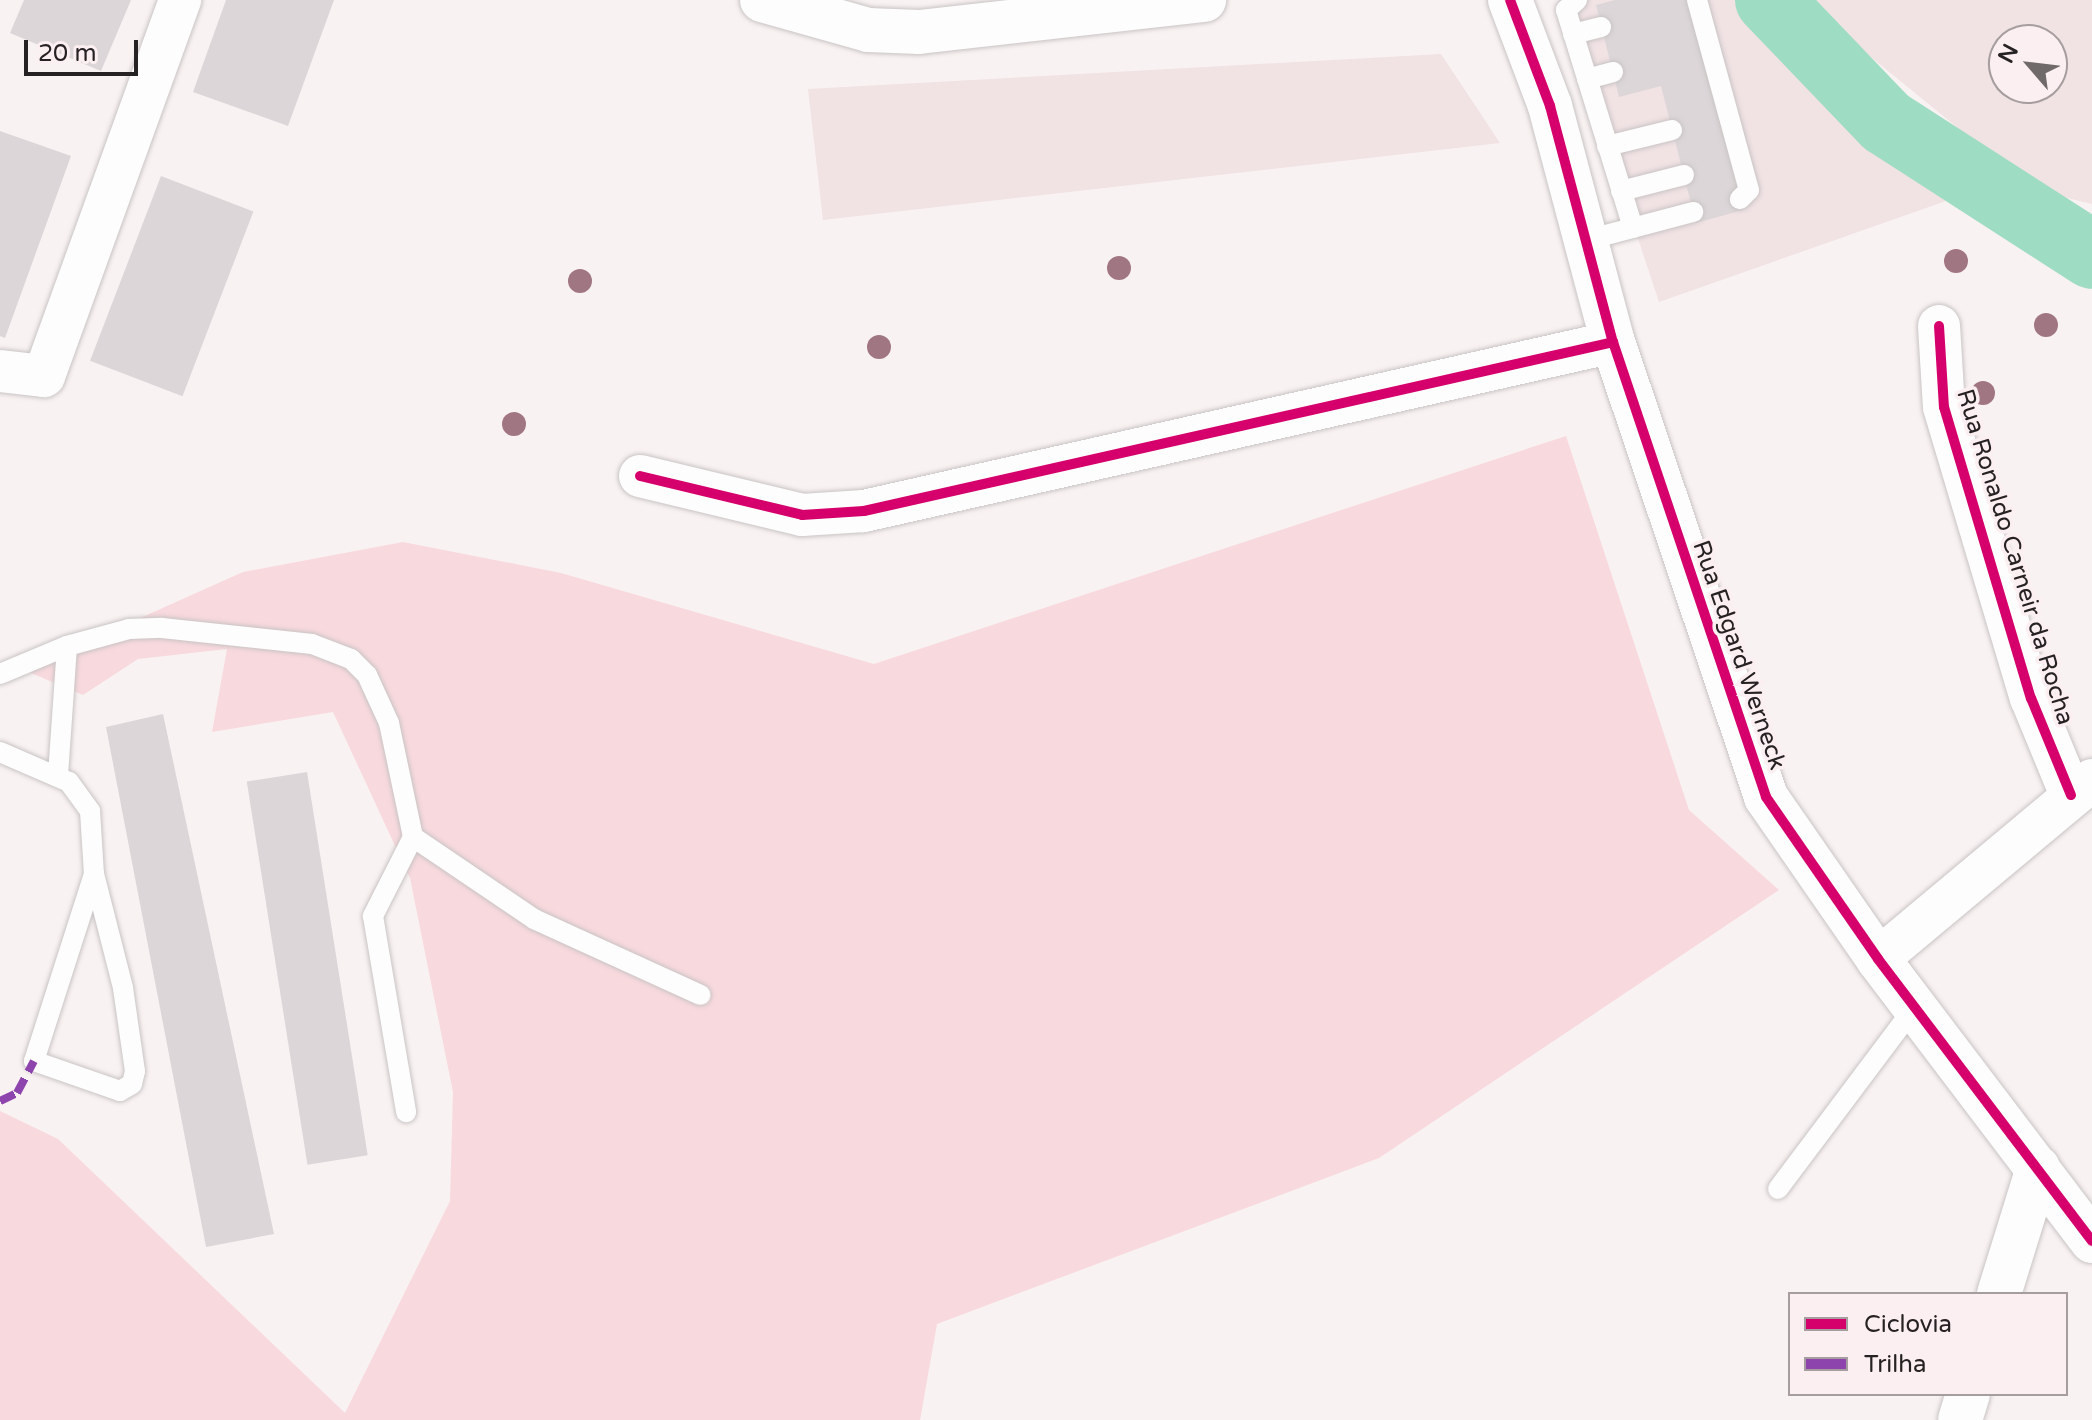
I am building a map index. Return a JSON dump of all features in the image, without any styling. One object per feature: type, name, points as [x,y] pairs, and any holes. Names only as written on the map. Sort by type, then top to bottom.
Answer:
[{"type":"street","points":[[0,371],[44,376],[180,0]]},
{"type":"street","points":[[762,0],[868,30],[919,32],[1123,4],[1204,0]]},
{"type":"street","name":"Rua Edgard Werneck","points":[[1510,0],[1539,70],[1613,342],[1766,797],[1878,959],[2092,1241]]},
{"type":"street","name":"Rua Ronaldo Carneir da Rocha","points":[[1939,326],[1944,407],[2031,698],[2082,787]]},
{"type":"street","points":[[640,476],[802,515],[864,511],[1613,342]]},
{"type":"street","points":[[1878,959],[2082,787]]},
{"type":"street","points":[[2000,1292],[2038,1168]]},
{"type":"street","points":[[1960,1420],[1967,1396]]},
{"type":"lane","points":[[1577,0],[1566,6],[1633,228]]},
{"type":"lane","points":[[1695,3],[1736,162],[1749,190],[1740,199]]},
{"type":"lane","points":[[1573,34],[1601,27]]},
{"type":"lane","points":[[1587,79],[1613,72]]},
{"type":"lane","points":[[1607,146],[1672,130]]},
{"type":"lane","points":[[1621,191],[1684,175]]},
{"type":"lane","points":[[1587,240],[1693,212]]},
{"type":"lane","points":[[0,674],[67,646],[129,629],[162,628],[287,638],[351,659],[380,695],[413,837],[373,916],[406,1112]]},
{"type":"lane","points":[[58,775],[67,646]]},
{"type":"lane","points":[[0,752],[58,775],[79,791],[90,811],[94,874],[123,988],[135,1071],[132,1084],[120,1091],[34,1061],[94,874]]},
{"type":"lane","points":[[413,837],[534,919],[701,995]]},
{"type":"lane","points":[[1778,1189],[1914,1008]]},
{"type":"shaded area","points":[[1559,0],[1764,0],[1963,195],[1659,302]]},
{"type":"shaded area","points":[[1801,0],[2092,0],[2092,204],[2034,190]]},
{"type":"shaded area","points":[[1441,54],[1500,143],[823,220],[808,89]]},
{"type":"shaded area","points":[[1566,436],[1689,810],[1779,890],[1379,1158],[937,1324],[920,1420],[0,1420],[0,1111],[58,1139],[345,1413],[450,1201],[453,1092],[410,878],[333,712],[212,732],[227,649],[138,659],[83,695],[24,670],[243,572],[403,542],[561,573],[874,664]]},
{"type":"building","points":[[24,0],[131,0],[101,71],[10,33]]},
{"type":"building","points":[[226,0],[334,0],[288,126],[193,92]]},
{"type":"building","points":[[1615,0],[1688,0],[1743,210],[1696,223],[1661,86],[1619,97],[1596,5]]},
{"type":"building","points":[[0,131],[71,156],[5,338],[0,336]]},
{"type":"building","points":[[161,176],[253,211],[182,396],[90,361]]},
{"type":"building","points":[[163,714],[274,1234],[206,1247],[106,727]]},
{"type":"building","points":[[307,772],[368,1155],[307,1165],[247,782]]},
{"type":"waterway","points":[[1769,0],[1886,122],[2092,255]]},
{"type":"marked path","points":[[0,1101],[17,1093],[34,1061]]},
{"type":"cycle path","points":[[1510,0],[1550,106],[1613,342],[1766,797],[1878,959],[2092,1241]]},
{"type":"cycle path","points":[[1939,326],[1944,407],[2031,698],[2071,795]]},
{"type":"cycle path","points":[[640,476],[802,515],[864,511],[1613,342]]}]
